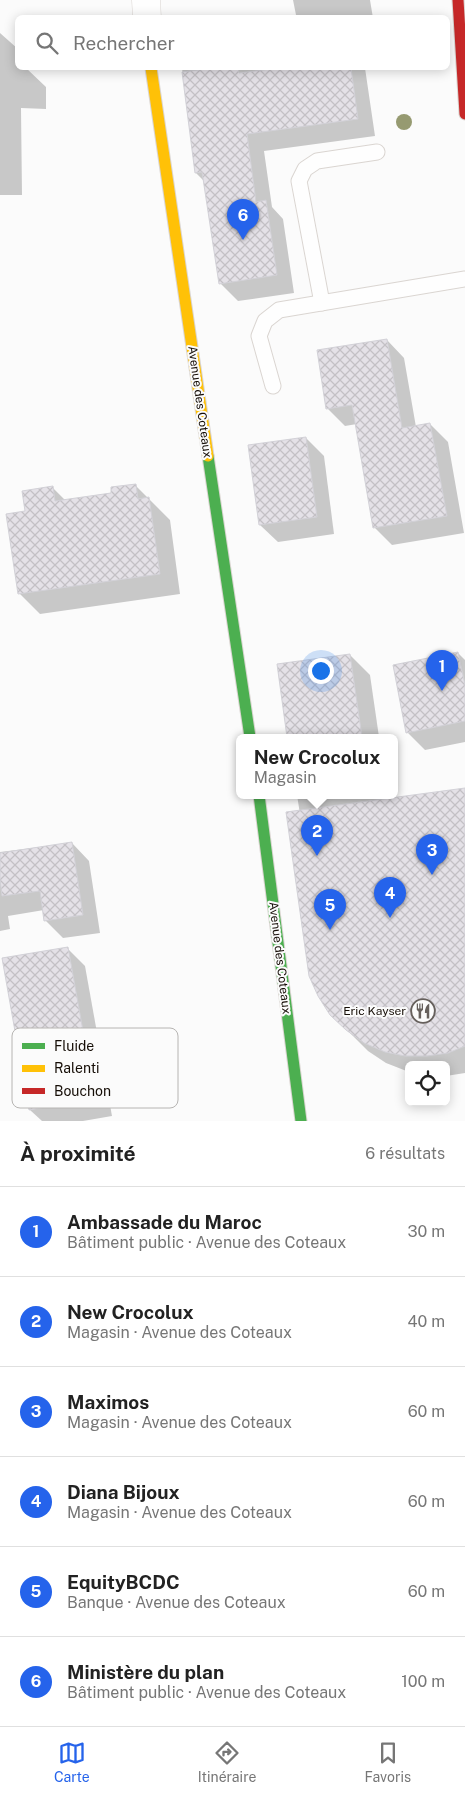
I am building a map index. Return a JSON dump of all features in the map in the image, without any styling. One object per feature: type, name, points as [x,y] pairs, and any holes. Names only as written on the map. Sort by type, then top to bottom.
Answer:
[{"type":"street","points":[[146,0],[147,15]]},
{"type":"street","points":[[458,0],[464,107]]},
{"type":"street","name":"Avenue des Coteaux","points":[[151,70],[250,734]]},
{"type":"street","name":"Avenue des Coteaux","points":[[260,799],[301,1121]]},
{"type":"lane","points":[[322,303],[299,181],[305,169],[317,161],[376,152]]},
{"type":"lane","points":[[273,386],[260,336],[265,320],[278,310],[465,279]]},
{"type":"building","points":[[198,70],[238,70],[239,73],[262,70],[351,70],[358,119],[247,134],[256,202],[266,200],[277,275],[219,284],[202,172],[195,173],[182,72]]},
{"type":"building","points":[[387,339],[402,428],[430,423],[447,516],[373,528],[352,405],[326,409],[317,350]]},
{"type":"building","points":[[306,437],[317,517],[259,525],[248,445]]},
{"type":"building","points":[[136,484],[138,499],[149,497],[160,574],[18,594],[6,514],[25,511],[22,491],[53,486],[55,501],[111,493],[111,487]]},
{"type":"building","points":[[458,652],[465,685],[465,721],[406,733],[393,665]]},
{"type":"building","points":[[350,654],[362,734],[287,734],[277,664]]},
{"type":"building","points":[[465,788],[465,1046],[448,1053],[427,1056],[405,1056],[385,1052],[364,1043],[330,1015],[318,996],[309,976],[286,812],[383,799],[398,799],[398,797]]},
{"type":"building","points":[[72,842],[83,915],[44,921],[40,891],[2,896],[0,853]]},
{"type":"building","points":[[68,947],[82,1028],[14,1028],[2,958]]},
{"type":"traffic: fast","points":[[208,456],[250,734]]},
{"type":"traffic: fast","points":[[260,799],[301,1121]]},
{"type":"traffic: slow","points":[[151,70],[208,456]]},
{"type":"traffic: jam","points":[[458,0],[465,114]]},
{"type":"place","name":"Ministère du plan","points":[[243,240]]},
{"type":"place","name":"Ambassade du Maroc","points":[[442,691]]},
{"type":"place","name":"New Crocolux","points":[[317,856]]},
{"type":"place","name":"Maximos","points":[[432,875]]},
{"type":"place","name":"Diana Bijoux","points":[[390,918]]},
{"type":"place","name":"EquityBCDC","points":[[330,930]]},
{"type":"place","name":"Eric Kayser","points":[[423,1011]]}]
